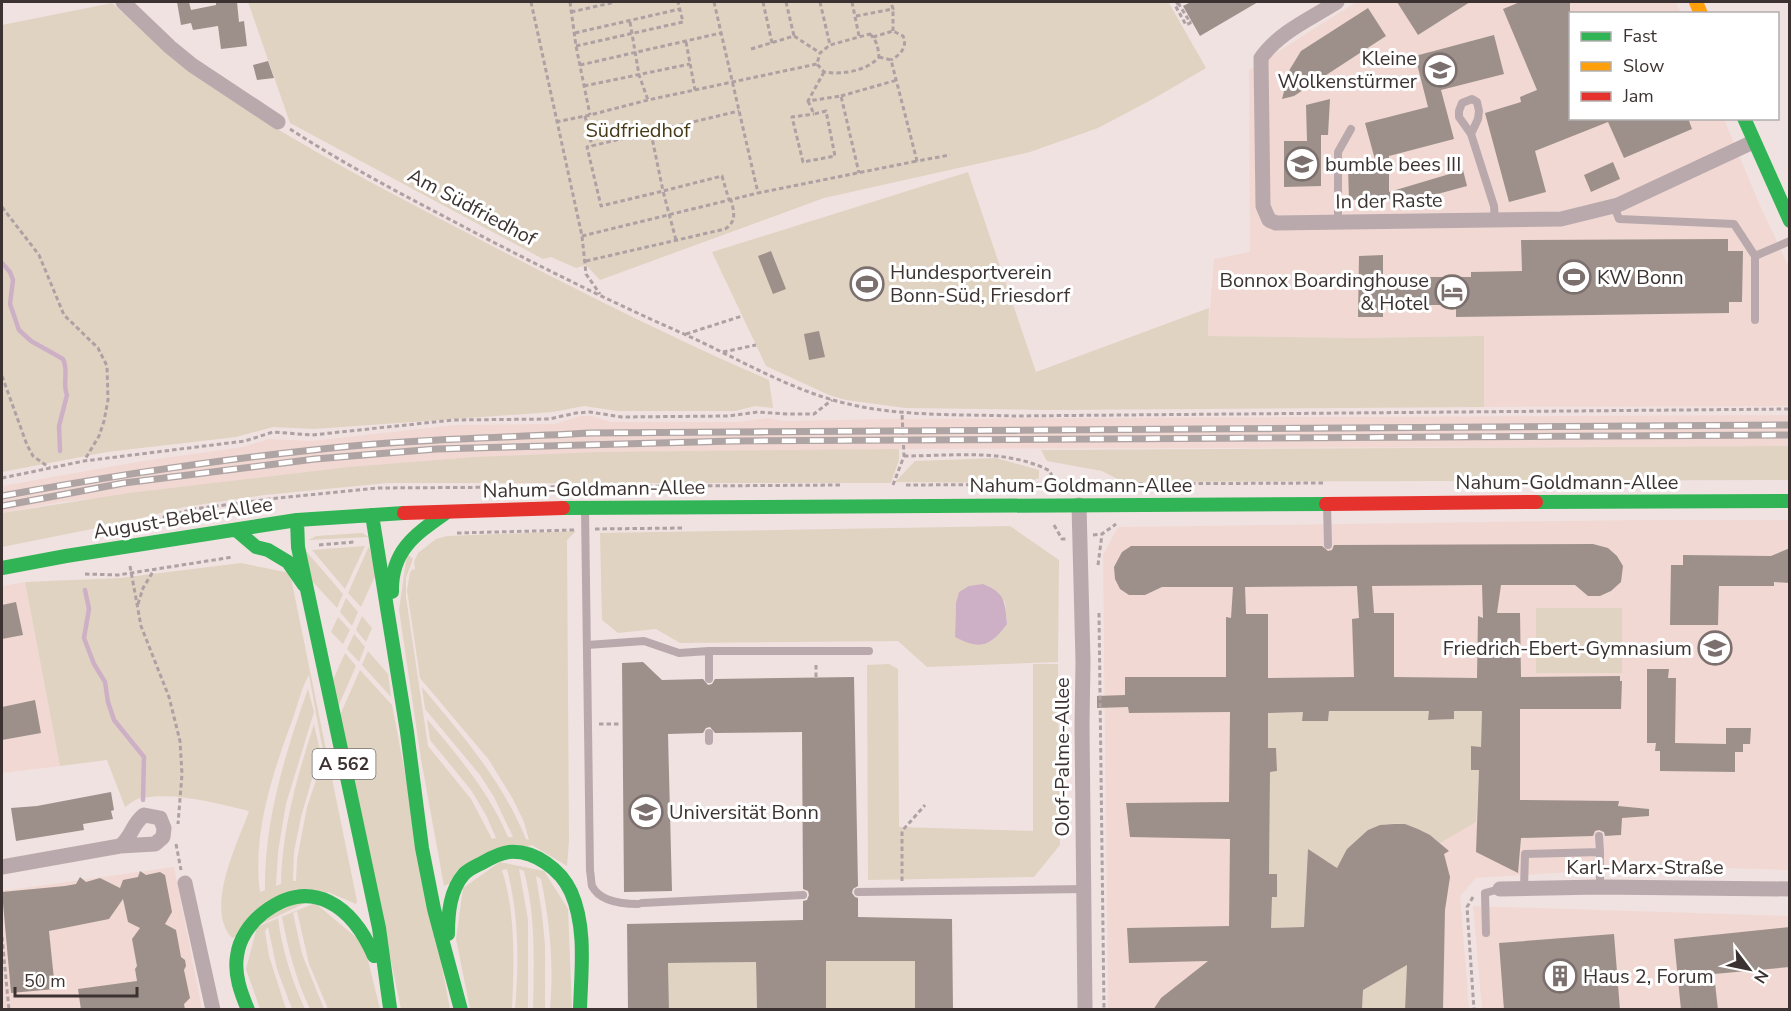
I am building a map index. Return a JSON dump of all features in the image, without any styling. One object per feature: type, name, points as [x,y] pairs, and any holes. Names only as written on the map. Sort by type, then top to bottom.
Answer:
[{"type":"main road","points":[[1745,120],[1790,221]]},
{"type":"main road","name":"Nahum-Goldmann-Allee","points":[[372,515],[585,508],[1790,501]]},
{"type":"main road","points":[[391,624],[393,568],[405,546],[423,529],[447,512]]},
{"type":"main road","points":[[372,515],[391,624],[422,848],[434,909],[462,1010]]},
{"type":"main road","name":"August-Bebel-Allee","points":[[2,568],[297,520],[372,515]]},
{"type":"main road","name":"A 562","points":[[297,520],[298,547],[379,928],[390,1009]]},
{"type":"main road","points":[[236,530],[256,547],[268,550],[288,562],[307,591]]},
{"type":"main road","points":[[462,1010],[448,936],[447,916],[452,896],[465,872],[490,857],[514,852],[539,859],[560,874],[570,890],[576,907],[579,928],[580,1010]]},
{"type":"main road","points":[[248,1010],[239,987],[237,956],[246,931],[265,910],[288,897],[300,895],[314,896],[339,906],[358,924],[371,946],[390,1009]]},
{"type":"street","points":[[123,2],[192,65],[278,122]]},
{"type":"street","name":"In der Raste","points":[[1337,2],[1279,38],[1261,58],[1263,206],[1269,220],[1276,223],[1561,219],[1614,206],[1754,142]]},
{"type":"street","name":"Olof-Palme-Allee","points":[[1078,505],[1083,661],[1085,1010]]},
{"type":"street","points":[[2,867],[120,846]]},
{"type":"street","points":[[185,883],[213,1010]]},
{"type":"street","name":"Karl-Marx-Straße","points":[[1500,889],[1600,887],[1790,889]]},
{"type":"lane","points":[[1338,223],[1338,152],[1351,129]]},
{"type":"lane","points":[[1471,134],[1494,206],[1495,220]]},
{"type":"lane","points":[[1614,206],[1619,219],[1734,224],[1755,256],[1755,320]]},
{"type":"lane","points":[[1755,256],[1790,241]]},
{"type":"lane","points":[[1327,503],[1328,545]]},
{"type":"lane","points":[[585,508],[592,886],[601,896],[626,904],[803,895]]},
{"type":"lane","points":[[588,645],[644,641],[679,653],[869,651]]},
{"type":"lane","points":[[709,651],[709,679]]},
{"type":"lane","points":[[1599,836],[1600,887]]},
{"type":"lane","points":[[1524,888],[1525,854],[1599,852]]},
{"type":"lane","points":[[858,892],[1084,889]]},
{"type":"lane","points":[[1485,933],[1485,893],[1500,889]]},
{"type":"path","points":[[531,2],[582,236],[586,274],[601,296]]},
{"type":"path","points":[[570,2],[592,146]]},
{"type":"path","points":[[571,12],[615,2]]},
{"type":"path","points":[[576,46],[683,22],[678,2]]},
{"type":"path","points":[[714,2],[758,193]]},
{"type":"path","points":[[764,2],[772,43]]},
{"type":"path","points":[[786,2],[794,36],[820,53]]},
{"type":"path","points":[[820,2],[830,45]]},
{"type":"path","points":[[852,2],[859,36]]},
{"type":"path","points":[[891,2],[893,32]]},
{"type":"path","points":[[1179,2],[1175,5],[1186,25],[1192,21]]},
{"type":"path","points":[[575,33],[680,9]]},
{"type":"path","points":[[856,16],[893,9]]},
{"type":"path","points":[[630,22],[639,75],[648,100]]},
{"type":"path","points":[[873,37],[898,32],[906,41],[898,56],[891,60],[879,57]]},
{"type":"path","points":[[580,65],[721,33]]},
{"type":"path","points":[[870,34],[878,46],[879,57],[873,64],[838,74],[824,72],[817,64],[820,53],[830,45],[859,36],[870,34]]},
{"type":"path","points":[[751,49],[794,36]]},
{"type":"path","points":[[686,41],[695,90]]},
{"type":"path","points":[[891,60],[917,161]]},
{"type":"path","points":[[584,86],[690,64]]},
{"type":"path","points":[[556,122],[817,64]]},
{"type":"path","points":[[808,101],[824,72]]},
{"type":"path","points":[[808,101],[841,96],[897,80]]},
{"type":"path","points":[[841,96],[859,173]]},
{"type":"path","points":[[808,101],[814,114]]},
{"type":"path","points":[[586,261],[718,231],[730,226],[734,217],[722,176],[601,206],[586,147],[739,111]]},
{"type":"path","points":[[826,111],[835,156],[802,162],[792,117],[814,114],[826,111]]},
{"type":"path","name":"Am Südfriedhof","points":[[278,122],[380,183],[601,296],[779,379],[832,400],[902,413],[1025,416],[1790,409]]},
{"type":"path","points":[[651,133],[676,240]]},
{"type":"path","points":[[582,236],[758,193],[950,155]]},
{"type":"path","points":[[2,207],[39,255],[64,315],[98,348],[107,366],[108,400],[104,421],[99,436],[84,461]]},
{"type":"path","points":[[684,335],[742,316]]},
{"type":"path","points":[[721,352],[756,345]]},
{"type":"path","points":[[2,376],[27,445],[33,456],[50,468]]},
{"type":"path","points":[[2,478],[84,461],[245,441],[273,432],[312,435],[453,420],[549,419],[576,412],[622,417],[728,416],[758,412],[814,414],[832,400]]},
{"type":"path","points":[[893,485],[904,456],[902,413]]},
{"type":"path","points":[[904,456],[1005,456],[1032,461],[1050,471],[1054,483]]},
{"type":"path","points":[[278,498],[378,488]]},
{"type":"path","points":[[450,533],[585,529]]},
{"type":"path","points":[[1098,572],[1102,534]]},
{"type":"path","points":[[138,605],[142,588],[154,570]]},
{"type":"path","points":[[132,573],[147,644],[168,697],[180,741],[182,774],[180,821],[175,830]]},
{"type":"path","points":[[1099,605],[1104,1010]]},
{"type":"path","points":[[610,724],[621,724]]},
{"type":"path","points":[[902,891],[902,831],[925,805]]},
{"type":"path","points":[[176,840],[178,859],[185,883]]},
{"type":"path","points":[[1474,1010],[1467,907],[1470,899],[1485,893]]},
{"type":"path","points":[[2,937],[9,1010]]},
{"type":"shaded area","points":[[1356,2],[1676,2],[1681,12],[1569,12],[1569,120],[1724,120],[1757,199],[1789,267],[1789,406],[1484,407],[1484,336],[1358,338],[1208,336],[1214,259],[1250,252],[1249,70]]},
{"type":"shaded area","points":[[1789,415],[1789,446],[899,449],[548,455],[61,502],[2,513],[2,486],[143,461],[243,447],[269,439],[311,441],[455,425],[555,424],[580,416],[591,416],[611,422],[737,422],[768,418],[784,421]]},
{"type":"shaded area","points":[[1789,520],[1789,870],[1665,866],[1476,878],[1460,896],[1469,1009],[1108,1009],[1103,555],[1118,527]]},
{"type":"shaded area","points":[[25,582],[60,766],[2,773],[2,586]]},
{"type":"shaded area","points":[[983,584],[1000,595],[1007,624],[990,642],[978,645],[955,637],[956,603],[959,592],[969,586]]},
{"type":"shaded area","points":[[174,867],[202,1009],[2,1009],[2,891]]},
{"type":"shaded area","points":[[1473,906],[1789,916],[1789,1009],[1482,1009]]},
{"type":"green space","name":"Südfriedhof","points":[[248,2],[1171,2],[1169,3],[1206,68],[1098,128],[1030,152],[824,198],[600,280],[586,265],[576,268],[551,257],[543,259],[290,123]]},
{"type":"green space","points":[[112,3],[187,69],[223,95],[299,142],[496,248],[665,333],[769,380],[773,408],[755,406],[735,411],[617,411],[584,406],[553,412],[314,429],[273,427],[236,437],[107,452],[2,472],[2,25]]},
{"type":"green space","name":"Hundesportverein Bonn-Süd, Friesdorf","points":[[968,172],[1036,372],[1209,308],[1208,336],[1358,338],[1484,336],[1484,407],[1049,410],[905,408],[846,400],[829,395],[766,366],[712,252]]},
{"type":"green space","points":[[1789,446],[1789,480],[1123,482],[1102,471],[1047,461],[1041,450]]},
{"type":"green space","points":[[899,449],[899,460],[891,483],[388,483],[264,495],[184,507],[122,523],[2,547],[2,513],[129,493],[349,467],[476,457],[599,452]]},
{"type":"green space","points":[[996,458],[1039,470],[1039,478],[1024,483],[895,482],[915,461]]},
{"type":"green space","points":[[1010,526],[1059,560],[1058,662],[927,667],[898,641],[680,643],[656,629],[618,633],[602,620],[600,533]],"holes":[[[1005,601],[1007,624],[999,634],[955,637],[956,603]]]},
{"type":"green space","points":[[576,531],[567,540],[569,841],[567,866],[532,845],[444,886],[421,759],[399,610],[407,554],[413,559],[406,578],[406,597],[428,746],[471,799],[492,839],[496,838],[471,790],[430,740],[427,719],[482,790],[508,837],[513,837],[494,797],[480,775],[425,709],[422,687],[493,777],[526,839],[529,840],[524,822],[513,799],[489,760],[420,678],[407,590],[410,572],[415,570],[414,562],[418,553],[436,539],[447,536]]},
{"type":"green space","points":[[362,533],[369,537],[308,540],[316,536]]},
{"type":"green space","points":[[365,546],[345,589],[312,550]]},
{"type":"green space","points":[[369,546],[376,574],[361,607],[348,593]]},
{"type":"green space","points":[[306,551],[343,594],[337,608],[312,581]]},
{"type":"green space","points":[[241,563],[290,573],[356,904],[328,892],[232,938],[224,925],[221,910],[222,893],[231,857],[249,811],[196,799],[168,796],[141,798],[125,807],[107,760],[60,766],[25,582],[120,578]],"holes":[[[309,675],[324,757],[307,807],[297,860],[296,881],[293,881],[294,852],[301,817],[320,751],[314,724],[287,823],[281,884],[276,886],[278,852],[286,804],[314,712],[308,689],[291,738],[272,813],[265,890],[260,892],[259,848],[266,804],[278,760]]]},
{"type":"green space","points":[[346,598],[358,612],[352,626],[340,612]]},
{"type":"green space","points":[[1536,608],[1622,608],[1622,673],[1536,673]]},
{"type":"green space","points":[[362,616],[372,628],[366,642],[356,630]]},
{"type":"green space","points":[[338,617],[350,630],[343,644],[331,632]]},
{"type":"green space","points":[[354,634],[365,647],[359,662],[347,649]]},
{"type":"green space","points":[[368,651],[388,674],[391,697],[362,665]]},
{"type":"green space","points":[[345,653],[356,666],[338,707],[333,680]]},
{"type":"green space","points":[[889,664],[898,669],[899,827],[1033,831],[1033,664],[1058,664],[1060,845],[1034,877],[868,880],[867,665]]},
{"type":"green space","points":[[360,670],[392,705],[450,1009],[401,1009],[340,715]]},
{"type":"green space","points":[[1329,711],[1429,711],[1429,720],[1454,719],[1454,711],[1482,711],[1481,747],[1471,746],[1471,769],[1479,770],[1476,822],[1440,843],[1410,826],[1395,823],[1382,825],[1357,840],[1337,868],[1308,849],[1304,927],[1271,928],[1272,897],[1277,897],[1277,874],[1269,874],[1270,772],[1277,771],[1276,748],[1268,748],[1268,713],[1303,712],[1303,721],[1328,721]]},
{"type":"green space","points":[[500,862],[544,871],[568,909],[572,1009],[550,1009],[552,976],[549,928],[541,879],[536,876],[545,945],[545,1009],[533,1009],[534,957],[531,906],[524,871],[519,869],[528,920],[528,1009],[515,1009],[517,939],[514,904],[507,869],[502,870],[512,922],[512,1009],[470,1009],[456,939],[463,888]]},
{"type":"green space","points":[[315,903],[364,944],[380,1009],[328,1009],[309,964],[297,911],[293,913],[302,954],[324,1009],[310,1009],[297,976],[282,917]]},
{"type":"green space","points":[[278,918],[288,965],[305,1009],[292,1009],[277,969],[268,927],[265,931],[269,956],[286,1009],[260,1009],[246,969],[257,927]]},
{"type":"green space","points":[[826,961],[915,961],[915,1009],[826,1009]]},
{"type":"green space","points":[[756,962],[757,1009],[669,1009],[668,963]]},
{"type":"green space","points":[[1407,965],[1405,1009],[1362,1010],[1363,990]]},
{"type":"building","points":[[177,2],[189,2],[191,10],[216,5],[216,2],[237,2],[239,22],[244,21],[247,46],[221,49],[218,26],[193,30],[191,23],[181,25]]},
{"type":"building","points":[[1191,2],[1258,2],[1200,36],[1183,6]]},
{"type":"building","points":[[1397,2],[1470,2],[1418,35]]},
{"type":"building","points":[[1520,2],[1570,2],[1569,120],[1689,120],[1692,129],[1624,158],[1608,122],[1535,151],[1546,192],[1509,202],[1485,113],[1521,102],[1520,97],[1537,90],[1503,9]]},
{"type":"building","points":[[1368,8],[1386,36],[1294,96],[1282,99],[1290,69],[1301,51]]},
{"type":"building","points":[[1494,35],[1504,74],[1441,90],[1454,139],[1389,156],[1389,192],[1463,170],[1467,186],[1408,202],[1407,199],[1349,200],[1348,167],[1377,167],[1365,123],[1428,107],[1415,56]]},
{"type":"building","points":[[268,61],[274,78],[257,80],[253,65]]},
{"type":"building","name":"bumble bees III","points":[[1330,99],[1328,135],[1321,135],[1321,186],[1284,187],[1284,141],[1307,141],[1306,105]]},
{"type":"building","points":[[1613,162],[1620,179],[1591,192],[1584,175]]},
{"type":"building","points":[[1728,239],[1728,251],[1743,251],[1742,302],[1729,302],[1729,313],[1456,317],[1456,305],[1383,305],[1383,317],[1358,317],[1359,256],[1383,255],[1383,277],[1471,277],[1471,272],[1522,271],[1521,240]]},
{"type":"building","points":[[771,251],[786,289],[773,294],[758,256]]},
{"type":"building","points":[[819,331],[825,357],[809,360],[804,334]]},
{"type":"building","points":[[1593,544],[1608,548],[1623,566],[1621,582],[1611,591],[1600,596],[1588,596],[1575,585],[1501,585],[1497,613],[1520,613],[1521,677],[1620,676],[1620,681],[1622,681],[1621,709],[1520,709],[1520,800],[1619,801],[1618,806],[1649,809],[1649,816],[1622,818],[1621,835],[1605,836],[1604,832],[1599,830],[1595,831],[1593,836],[1521,838],[1518,873],[1476,852],[1479,770],[1471,770],[1471,746],[1481,747],[1482,711],[1454,711],[1454,719],[1428,720],[1429,711],[1329,711],[1328,721],[1302,721],[1303,712],[1268,713],[1268,748],[1276,748],[1277,771],[1270,772],[1269,874],[1277,874],[1277,897],[1272,897],[1271,928],[1304,927],[1308,849],[1337,868],[1347,849],[1368,830],[1380,825],[1394,824],[1405,824],[1418,829],[1430,835],[1449,851],[1444,854],[1450,877],[1445,910],[1443,1010],[1405,1010],[1407,965],[1363,990],[1362,1010],[1153,1010],[1161,998],[1208,961],[1129,963],[1127,928],[1229,926],[1230,839],[1130,837],[1126,803],[1229,802],[1230,712],[1129,713],[1128,707],[1097,708],[1097,696],[1125,695],[1125,677],[1226,677],[1226,617],[1231,618],[1233,587],[1162,587],[1145,595],[1129,595],[1120,589],[1115,579],[1114,567],[1122,552],[1131,546],[1322,546],[1328,551],[1332,550],[1334,545]],"holes":[[[1482,585],[1483,618],[1478,616],[1477,678],[1394,677],[1394,613],[1374,613],[1372,586]],[[1357,586],[1359,618],[1352,619],[1354,677],[1268,678],[1268,614],[1246,614],[1245,587]]]},
{"type":"building","points":[[1790,548],[1790,583],[1774,582],[1774,586],[1719,586],[1718,625],[1670,625],[1671,565],[1683,565],[1683,555],[1771,556]]},
{"type":"building","points":[[16,602],[23,635],[2,639],[2,605]]},
{"type":"building","points":[[643,662],[662,680],[703,679],[708,685],[712,684],[715,679],[854,677],[858,886],[853,889],[852,893],[858,898],[858,917],[952,919],[953,1010],[915,1010],[915,961],[826,961],[826,1010],[757,1010],[756,962],[668,963],[669,1010],[628,1010],[627,924],[803,920],[803,901],[807,900],[809,895],[808,891],[803,889],[802,732],[715,733],[710,727],[706,728],[703,733],[668,734],[672,891],[624,892],[622,663]]},
{"type":"building","points":[[1647,669],[1669,669],[1668,678],[1676,678],[1675,743],[1726,744],[1726,728],[1751,728],[1750,744],[1743,744],[1743,752],[1735,752],[1735,772],[1660,771],[1660,751],[1655,751],[1656,743],[1647,743]]},
{"type":"building","points":[[35,700],[41,733],[2,740],[2,707]]},
{"type":"building","points":[[111,792],[113,819],[83,824],[84,830],[16,841],[11,808],[37,806]]},
{"type":"building","points":[[140,871],[146,875],[160,872],[165,875],[172,912],[165,924],[176,930],[181,957],[185,960],[186,966],[184,970],[190,998],[184,1004],[185,1010],[81,1010],[78,989],[137,981],[132,939],[140,928],[128,922],[123,899],[109,919],[49,931],[55,989],[11,993],[2,892],[76,884],[80,877],[86,882],[100,878],[120,888],[123,880],[138,877]]},
{"type":"building","points":[[1790,927],[1790,967],[1714,974],[1718,1010],[1681,1010],[1674,939]]},
{"type":"building","name":"Haus 2, Forum","points":[[1614,934],[1620,1010],[1504,1010],[1499,943]]},
{"type":"waterway","points":[[2,263],[10,272],[13,280],[10,304],[19,330],[31,341],[63,359],[65,364],[67,395],[59,426],[60,451]]},
{"type":"waterway","points":[[85,590],[89,609],[84,638],[94,664],[105,682],[114,720],[144,757],[143,800]]},
{"type":"railway","points":[[2,496],[157,470],[348,446],[591,433],[1790,425]]},
{"type":"railway","points":[[2,506],[124,483],[315,459],[436,449],[734,441],[1790,435]]},
{"type":"traffic: fast","points":[[1745,120],[1790,221]]},
{"type":"traffic: fast","points":[[1536,502],[1790,501]]},
{"type":"traffic: fast","points":[[563,508],[1326,504]]},
{"type":"traffic: fast","points":[[392,592],[396,565],[407,545],[447,512]]},
{"type":"traffic: fast","points":[[2,568],[297,520],[404,513]]},
{"type":"traffic: fast","points":[[372,515],[407,732],[422,848],[434,909],[461,1010]]},
{"type":"traffic: fast","points":[[297,520],[298,547],[379,928],[390,1008]]},
{"type":"traffic: fast","points":[[236,530],[256,547],[268,550],[288,562],[304,585]]},
{"type":"traffic: fast","points":[[448,934],[449,910],[453,894],[459,880],[466,872],[490,858],[509,852],[528,854],[546,863],[567,884],[576,906],[582,950],[580,1010]]},
{"type":"traffic: fast","points":[[248,1010],[237,977],[238,950],[246,932],[254,922],[263,913],[281,902],[298,897],[314,897],[329,902],[355,923],[374,956]]},
{"type":"traffic: slow","points":[[1696,2],[1700,12]]},
{"type":"traffic: jam","points":[[1326,504],[1536,502]]},
{"type":"traffic: jam","points":[[404,513],[563,508]]},
{"type":"place","name":"Kleine Wolkenstürmer","points":[[1440,70]]},
{"type":"place","name":"bumble bees III","points":[[1302,164]]},
{"type":"place","name":"KW Bonn","points":[[1574,277]]},
{"type":"place","name":"Hundesportverein Bonn-Süd, Friesdorf","points":[[867,284]]},
{"type":"place","name":"Bonnox Boardinghouse & Hotel","points":[[1452,292]]},
{"type":"place","name":"Friedrich-Ebert-Gymnasium","points":[[1715,648]]},
{"type":"place","name":"Universität Bonn","points":[[646,812]]},
{"type":"place","name":"Haus 2, Forum","points":[[1560,976]]}]
